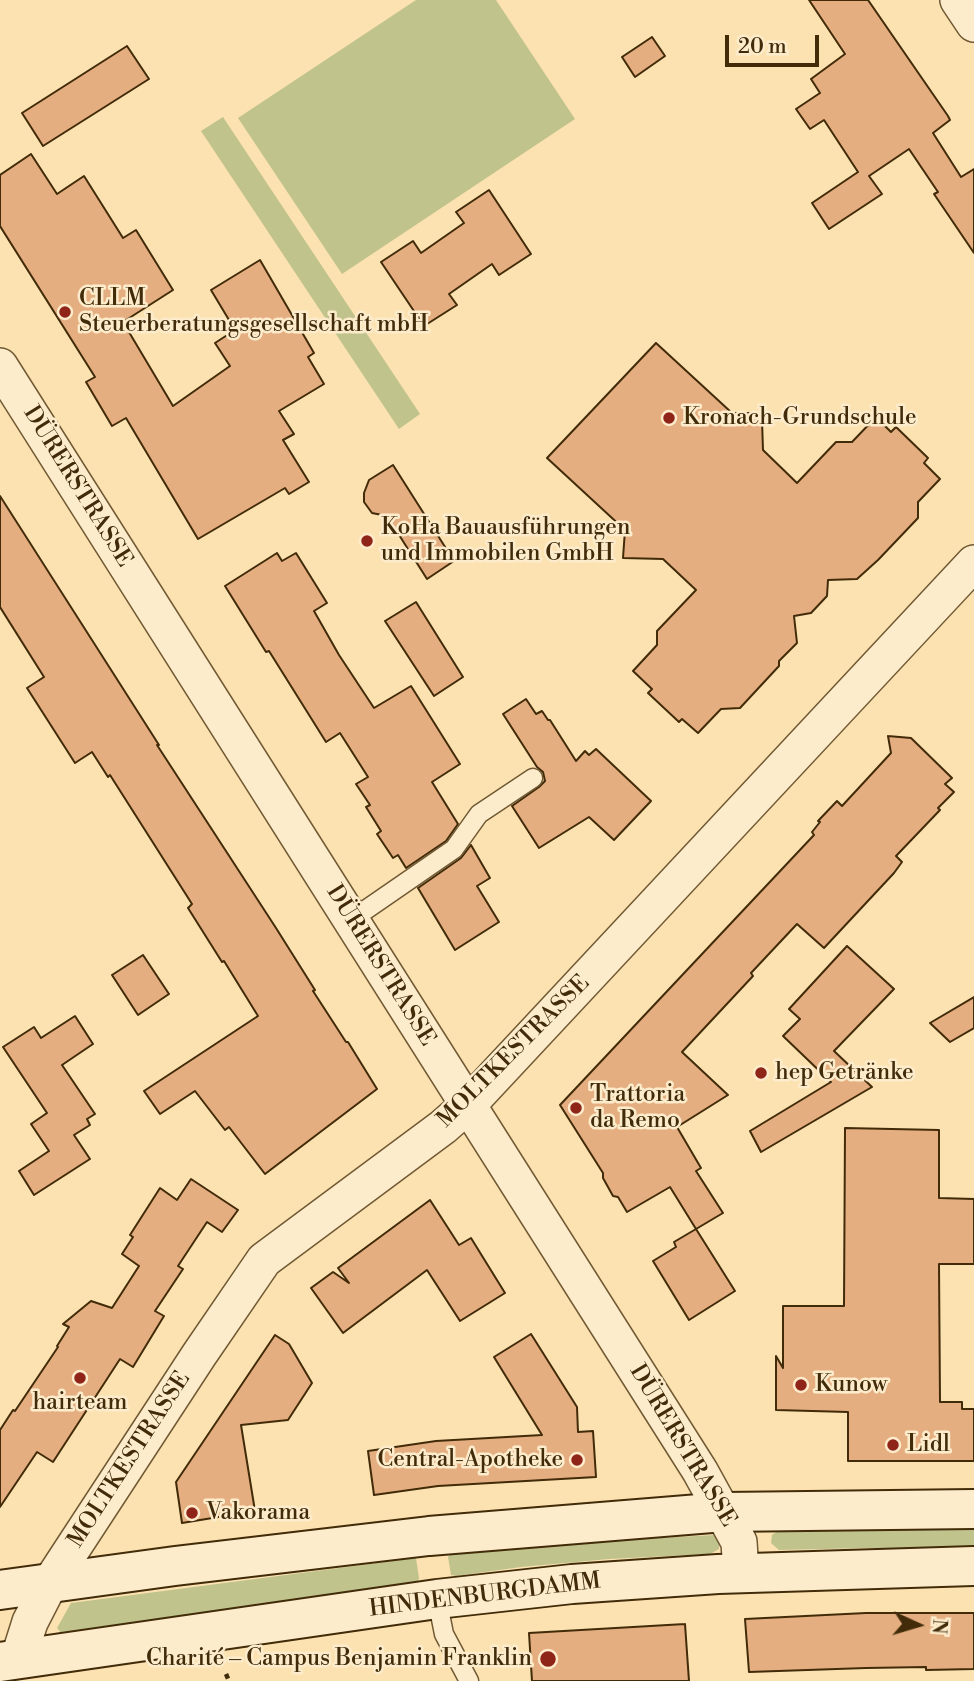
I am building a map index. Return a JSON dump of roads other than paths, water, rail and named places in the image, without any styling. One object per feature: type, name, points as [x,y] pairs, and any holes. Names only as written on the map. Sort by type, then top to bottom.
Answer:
[{"type":"main road","points":[[0,1590],[429,1536],[724,1512],[974,1509]]},
{"type":"main road","name":"HINDENBURGDAMM","points":[[11,1668],[437,1599],[572,1584],[741,1573],[974,1566]]},
{"type":"street","points":[[958,0],[974,24]]},
{"type":"street","name":"DÜRERSTRASSE","points":[[0,366],[693,1460],[739,1542],[741,1573]]},
{"type":"street","name":"MOLTKESTRASSE","points":[[11,1668],[50,1583],[264,1260],[443,1127],[468,1105],[974,563]]},
{"type":"lane","points":[[351,920],[454,849],[479,814],[533,778]]},
{"type":"lane","points":[[437,1599],[444,1634],[469,1681]]},
{"type":"place","name":"CLLM Steuerberatungsgesellschaft mbH","points":[[65,312]]},
{"type":"place","name":"Kronach-Grundschule","points":[[669,418]]},
{"type":"place","name":"KoHa Bauausführungen und Immobilen GmbH","points":[[367,541]]},
{"type":"place","name":"hep Getränke","points":[[761,1073]]},
{"type":"place","name":"Trattoria da Remo","points":[[576,1108]]},
{"type":"place","name":"hairteam","points":[[80,1378]]},
{"type":"place","name":"Kunow","points":[[801,1385]]},
{"type":"place","name":"Lidl","points":[[893,1445]]},
{"type":"place","name":"Central-Apotheke","points":[[577,1460]]},
{"type":"place","name":"Vakorama","points":[[192,1513]]},
{"type":"place","name":"Charité – Campus Benjamin Franklin","points":[[548,1659]]}]
